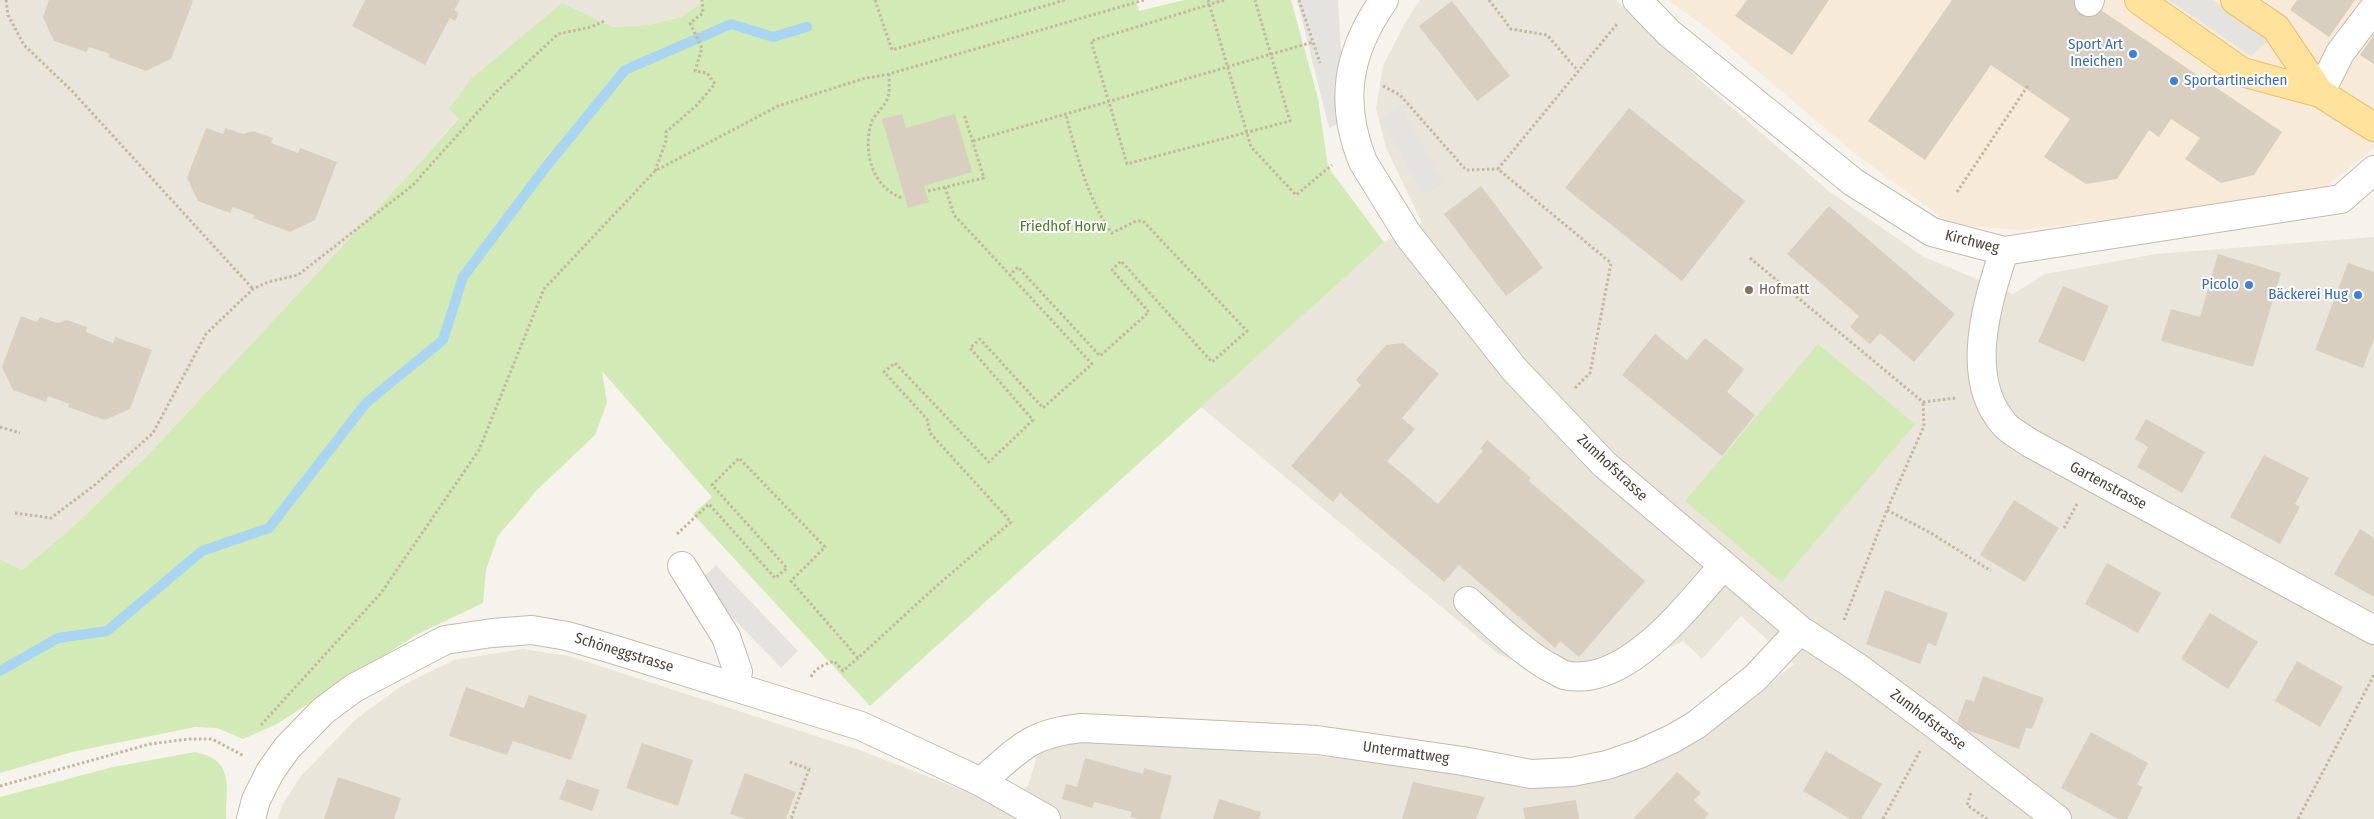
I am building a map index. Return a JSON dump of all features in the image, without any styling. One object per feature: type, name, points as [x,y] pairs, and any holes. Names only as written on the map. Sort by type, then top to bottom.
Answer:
[{"type":"main road","points":[[2140,0],[2242,72],[2320,93],[2374,127]]},
{"type":"main road","points":[[2235,0],[2276,28],[2320,93]]},
{"type":"street","name":"Zumhofstrasse","points":[[1384,0],[1369,21],[1353,59],[1349,110],[1358,150],[1408,234],[1514,369],[1604,464],[1800,630],[1857,667],[2057,819]]},
{"type":"street","name":"Kirchweg","points":[[1637,0],[1669,33],[1854,182],[1932,232],[2004,251],[2341,199],[2374,170]]},
{"type":"street","points":[[2320,93],[2340,53],[2374,8]]},
{"type":"street","name":"Gartenstrasse","points":[[2004,251],[1993,285],[1981,353],[1986,395],[2005,424],[2030,443],[2374,630]]},
{"type":"street","points":[[682,566],[726,637],[738,672]]},
{"type":"street","points":[[1468,601],[1530,655],[1563,675],[1589,676],[1620,665],[1650,646],[1723,566]]},
{"type":"street","name":"Schöneggstrasse","points":[[251,819],[256,800],[270,772],[287,748],[323,711],[354,688],[445,640],[492,632],[532,630],[567,636],[612,649],[861,726],[981,782],[1046,819]]},
{"type":"street","name":"Untermattweg","points":[[981,782],[1034,738],[1058,730],[1082,728],[1317,740],[1463,761],[1531,774],[1572,772],[1607,765],[1639,754],[1672,739],[1696,725],[1755,678],[1800,630]]},
{"type":"path","points":[[6,0],[8,15],[24,44],[72,91],[253,289]]},
{"type":"path","points":[[655,170],[666,141],[666,132],[696,106],[715,84],[707,73],[695,71],[702,48],[690,23],[703,13],[702,0]]},
{"type":"path","points":[[875,0],[892,50],[1065,0]]},
{"type":"path","points":[[270,772],[261,726],[381,593],[479,450],[544,289],[655,170],[778,106],[862,79],[889,74],[1144,0]]},
{"type":"path","points":[[1208,0],[1251,147],[1296,195],[1322,173]]},
{"type":"path","points":[[1224,0],[1091,41],[1127,164],[1290,121],[1255,0]]},
{"type":"path","points":[[1299,0],[1322,68]]},
{"type":"path","points":[[1489,0],[1511,29],[1548,35],[1578,71]]},
{"type":"path","points":[[15,513],[51,518],[96,484],[153,433],[206,334],[253,289],[268,282],[298,275],[413,185],[493,95],[558,34],[591,27],[606,20]]},
{"type":"path","points":[[1498,169],[1619,21]]},
{"type":"path","points":[[973,142],[1313,42]]},
{"type":"path","points":[[889,74],[888,97],[872,123],[867,157],[873,171],[886,188],[902,198]]},
{"type":"path","points":[[1350,80],[1386,87],[1400,95],[1466,170],[1498,169],[1611,263],[1590,373],[1572,390]]},
{"type":"path","points":[[1957,192],[2029,84]]},
{"type":"path","points":[[928,191],[984,178],[964,114]]},
{"type":"path","points":[[1010,275],[1018,267],[1100,356],[1149,312],[1112,270],[1121,261],[1212,362],[1247,331],[1143,221],[1136,221],[1112,233],[1102,221],[1075,148],[1066,115]]},
{"type":"path","points":[[810,678],[815,670],[824,664],[834,661],[843,671],[932,590],[1011,522],[930,433],[927,419],[884,372],[894,363],[989,462],[1034,420],[970,348],[980,339],[1043,408],[1092,364],[954,215],[945,187]]},
{"type":"path","points":[[1750,258],[1922,402],[1924,426],[1887,510],[1844,621]]},
{"type":"path","points":[[1922,402],[1986,395]]},
{"type":"path","points":[[0,427],[20,433]]},
{"type":"path","points":[[682,566],[664,546],[709,504],[775,578],[787,568],[712,485],[739,458],[825,547],[791,581],[858,658]]},
{"type":"path","points":[[1887,510],[1931,533],[1991,571]]},
{"type":"path","points":[[2298,819],[2374,675]]},
{"type":"path","points":[[1883,819],[1934,724]]},
{"type":"path","points":[[0,786],[150,744],[189,739],[212,739],[270,772]]},
{"type":"path","points":[[790,762],[809,769],[791,819]]},
{"type":"shaded area","points":[[0,0],[706,0],[681,17],[648,25],[612,27],[596,21],[459,117],[427,155],[149,454],[76,524],[22,570],[0,559]]},
{"type":"shaded area","points":[[1297,0],[1338,0],[1345,121],[1329,128]]},
{"type":"shaded area","points":[[1420,0],[1616,0],[1701,81],[1830,192],[1924,257],[2013,294],[2045,274],[2156,254],[2374,237],[2374,819],[278,819],[282,805],[301,776],[356,719],[403,685],[454,660],[523,649],[569,656],[859,750],[991,801],[1028,786],[1040,746],[1083,738],[1407,763],[1618,774],[1719,725],[1794,664],[1741,616],[1702,659],[1683,641],[1588,686],[1517,654],[1511,660],[1497,653],[1201,407],[1384,242],[1422,223],[1386,148],[1376,108],[1383,66],[1405,23]]},
{"type":"shaded area","points":[[1668,0],[2374,0],[2374,148],[2323,189],[2158,214],[2021,230],[1950,224],[1853,152],[1707,28]]},
{"type":"shaded area","points":[[2169,0],[2213,0],[2270,39],[2251,56]]},
{"type":"shaded area","points":[[1401,106],[1443,184],[1423,195],[1381,118]]},
{"type":"shaded area","points":[[716,565],[798,651],[781,668],[698,582]]},
{"type":"green space","name":"Friedhof Horw","points":[[706,0],[1136,0],[1139,11],[1184,0],[1291,0],[1318,98],[1328,167],[1384,242],[870,706],[693,514],[712,497],[602,371],[607,403],[595,435],[537,490],[498,536],[486,570],[483,603],[418,634],[275,725],[243,739],[217,728],[195,727],[72,752],[0,773],[0,559],[22,570],[76,524],[149,454],[427,155],[459,118],[449,109],[470,80],[562,3],[612,27],[648,25],[681,17]]},
{"type":"green space","points":[[1818,344],[1915,424],[1781,582],[1685,501]]},
{"type":"green space","points":[[195,752],[212,758],[220,764],[224,771],[227,786],[226,819],[0,819],[0,797],[113,767]]},
{"type":"building","points":[[49,0],[193,1],[171,59],[146,71],[108,57],[110,54],[89,47],[86,52],[54,41],[43,17]]},
{"type":"building","points":[[365,0],[460,0],[454,10],[459,13],[455,21],[450,18],[425,65],[352,26]]},
{"type":"building","points":[[1747,0],[1829,0],[1792,55],[1735,16]]},
{"type":"building","points":[[1952,0],[2086,0],[2282,132],[2254,175],[2221,183],[2185,159],[2200,138],[2171,119],[2159,137],[2149,130],[2117,179],[2086,184],[2044,157],[2070,119],[1991,65],[1925,160],[1868,121]]},
{"type":"building","points":[[2297,0],[2355,0],[2329,37],[2290,10]]},
{"type":"building","points":[[1452,1],[1510,76],[1477,101],[1419,26]]},
{"type":"building","points":[[2374,35],[2374,64],[2360,55]]},
{"type":"building","points":[[1629,108],[1745,201],[1682,281],[1565,188]]},
{"type":"building","points":[[902,114],[906,128],[955,114],[972,172],[924,186],[929,202],[908,208],[882,119]]},
{"type":"building","points":[[206,128],[223,134],[225,128],[243,134],[253,131],[273,138],[271,143],[298,153],[300,148],[337,162],[315,220],[290,232],[253,218],[254,215],[233,207],[230,213],[198,201],[187,178]]},
{"type":"building","points":[[1481,186],[1543,268],[1506,296],[1444,214]]},
{"type":"building","points":[[1829,206],[1955,314],[1914,362],[1880,333],[1870,344],[1850,327],[1859,316],[1787,254]]},
{"type":"building","points":[[2218,254],[2281,273],[2253,367],[2161,341],[2171,309],[2200,317]]},
{"type":"building","points":[[2348,263],[2374,272],[2374,339],[2363,368],[2315,350]]},
{"type":"building","points":[[2063,286],[2109,306],[2084,362],[2038,342]]},
{"type":"building","points":[[21,316],[37,322],[40,317],[58,323],[67,320],[87,327],[86,332],[113,343],[115,337],[152,350],[130,409],[105,420],[68,407],[69,404],[48,396],[46,402],[13,390],[2,367]]},
{"type":"building","points":[[1655,334],[1687,360],[1705,338],[1744,369],[1727,392],[1755,415],[1722,456],[1622,375]]},
{"type":"building","points":[[1403,343],[1439,374],[1402,418],[1415,429],[1387,461],[1438,504],[1483,451],[1480,449],[1487,440],[1531,478],[1529,481],[1645,581],[1579,657],[1560,641],[1555,648],[1459,565],[1444,582],[1340,493],[1333,502],[1291,466],[1361,385],[1356,380],[1386,345]]},
{"type":"building","points":[[2146,419],[2205,452],[2182,493],[2137,467],[2148,447],[2135,439]]},
{"type":"building","points":[[2264,455],[2309,478],[2295,504],[2300,507],[2280,544],[2230,517]]},
{"type":"building","points":[[2014,500],[2059,528],[2025,582],[1980,555]]},
{"type":"building","points":[[2360,529],[2374,538],[2374,597],[2334,574]]},
{"type":"building","points":[[2107,563],[2161,593],[2138,633],[2085,604]]},
{"type":"building","points":[[1885,590],[1948,613],[1936,646],[1928,643],[1920,664],[1866,644]]},
{"type":"building","points":[[2210,613],[2258,642],[2228,689],[2181,659]]},
{"type":"building","points":[[2297,661],[2343,687],[2320,727],[2275,701]]},
{"type":"building","points":[[1983,676],[2044,698],[2032,729],[2026,728],[2019,749],[1956,726],[1966,699],[1974,702]]},
{"type":"building","points":[[466,687],[524,708],[529,695],[587,715],[571,760],[513,741],[507,755],[449,736]]},
{"type":"building","points":[[2091,732],[2148,763],[2137,784],[2143,787],[2127,819],[2118,819],[2061,788]]},
{"type":"building","points":[[642,743],[693,760],[678,806],[626,788]]},
{"type":"building","points":[[1826,751],[1882,784],[1861,819],[1850,819],[1803,791]]},
{"type":"building","points":[[1085,758],[1143,774],[1144,768],[1172,776],[1160,819],[1137,819],[1130,817],[1132,812],[1094,802],[1092,808],[1062,799],[1066,784],[1077,787]]},
{"type":"building","points":[[1677,772],[1701,793],[1694,800],[1709,814],[1704,819],[1633,819]]},
{"type":"building","points":[[745,773],[796,792],[786,819],[745,819],[730,814]]},
{"type":"building","points":[[338,777],[401,798],[394,819],[324,819]]},
{"type":"building","points":[[567,779],[600,790],[592,811],[559,799]]},
{"type":"building","points":[[1413,782],[1485,797],[1476,819],[1402,819]]},
{"type":"building","points":[[1219,799],[1261,812],[1259,819],[1213,819]]},
{"type":"building","points":[[1576,800],[1579,819],[1525,819],[1523,808]]},
{"type":"waterway","points":[[0,671],[58,638],[107,631],[202,551],[269,528],[366,403],[443,340],[463,277],[545,168],[625,70],[731,24],[773,37],[807,27]]},
{"type":"place","name":"Sport Art Ineichen","points":[[2133,54]]},
{"type":"place","name":"Sportartineichen","points":[[2174,81]]},
{"type":"place","name":"Picolo","points":[[2249,285]]},
{"type":"place","name":"Hofmatt","points":[[1749,290]]},
{"type":"place","name":"Bäckerei Hug","points":[[2358,295]]}]
